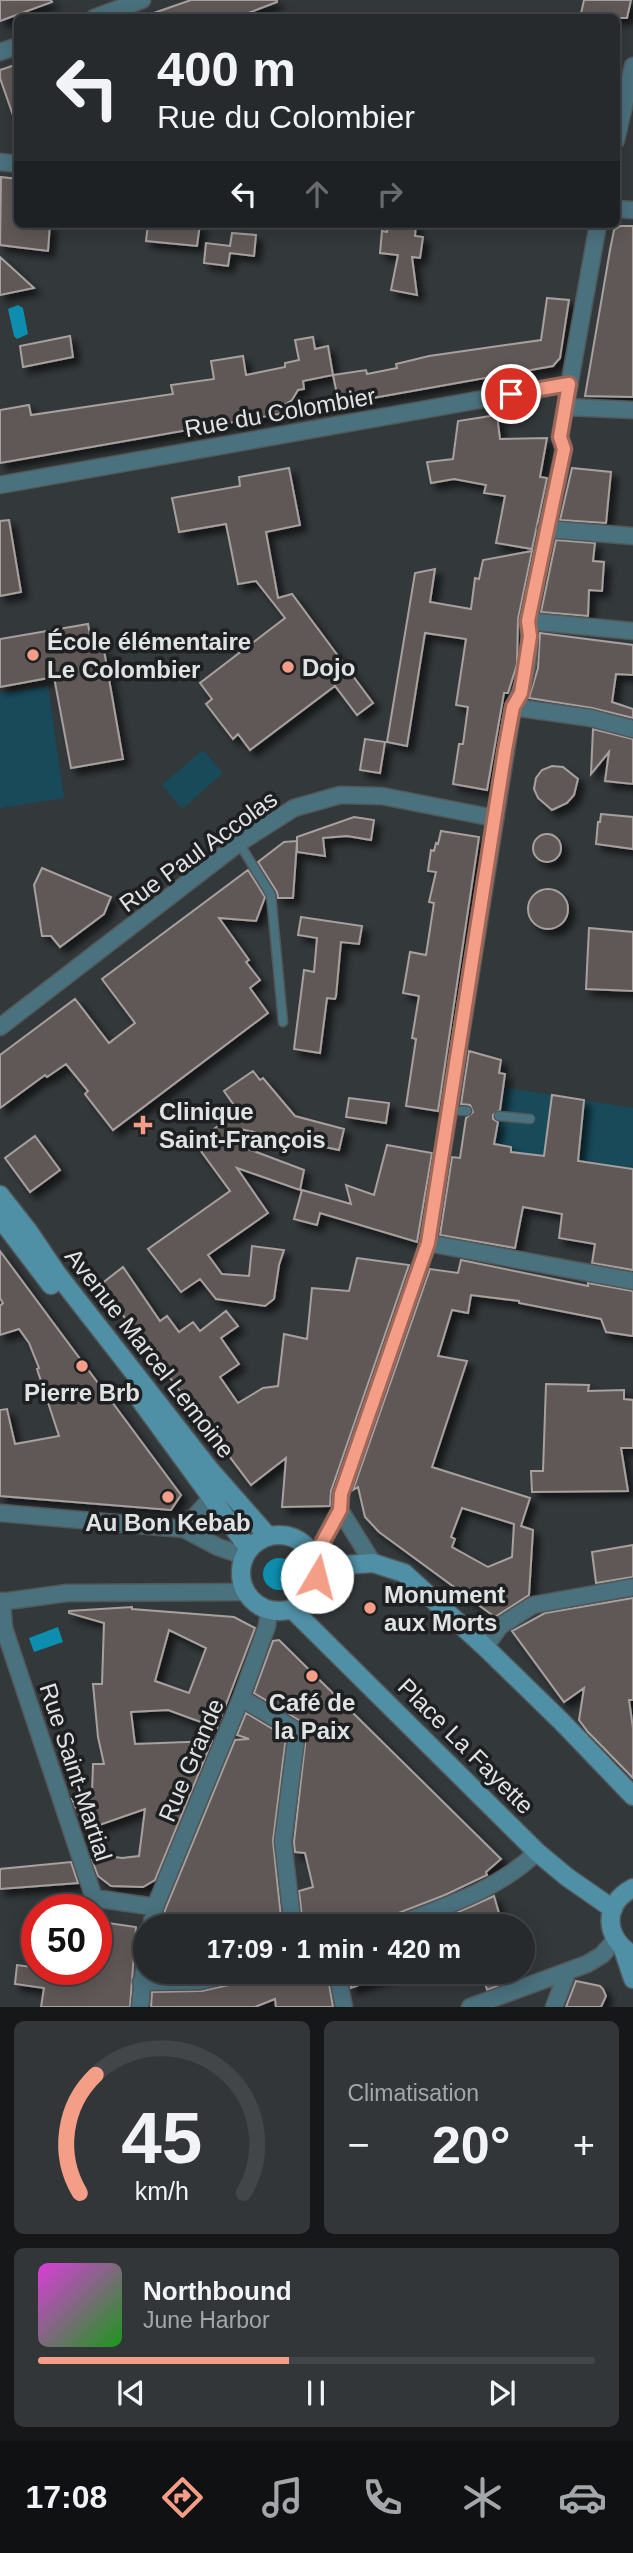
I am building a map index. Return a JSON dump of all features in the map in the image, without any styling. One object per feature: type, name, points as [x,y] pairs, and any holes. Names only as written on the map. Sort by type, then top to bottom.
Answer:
[{"type":"main road","name":"Avenue Marcel Lemoine","points":[[0,1195],[23,1236],[212,1497],[247,1553]]},
{"type":"main road","name":"Avenue Marcel Lemoine","points":[[0,1218],[23,1236]]},
{"type":"main road","name":"Avenue Marcel Lemoine","points":[[65,1294],[210,1471],[268,1536]]},
{"type":"main road","points":[[279,1534],[300,1541],[316,1562],[314,1588],[301,1604],[292,1609],[269,1610],[260,1606],[245,1591],[240,1574],[247,1553],[268,1536],[279,1534]]},
{"type":"main road","points":[[316,1562],[373,1563],[404,1573],[564,1723],[633,1796]]},
{"type":"main road","name":"Place La Fayette","points":[[292,1609],[537,1852],[613,1909]]},
{"type":"main road","points":[[633,1888],[618,1900],[610,1919],[624,1948],[633,1979]]},
{"type":"street","points":[[105,14],[142,0]]},
{"type":"street","points":[[620,123],[633,66]]},
{"type":"street","points":[[316,1562],[340,1510],[341,1494],[428,1243],[494,819],[513,707],[521,693],[530,636],[528,621],[564,449],[560,437],[597,228]]},
{"type":"street","name":"Rue du Colombier","points":[[0,485],[569,384]]},
{"type":"street","points":[[566,407],[633,410]]},
{"type":"street","points":[[546,529],[633,536]]},
{"type":"street","points":[[528,621],[633,631]]},
{"type":"street","points":[[513,707],[591,718],[633,729]]},
{"type":"street","name":"Rue Paul Accolas","points":[[0,1027],[240,843],[294,808],[340,795],[382,796],[494,819]]},
{"type":"street","points":[[428,1243],[633,1281]]},
{"type":"street","points":[[184,1529],[212,1497]]},
{"type":"street","points":[[340,1510],[373,1563]]},
{"type":"street","points":[[0,1513],[184,1529],[218,1548],[247,1553]]},
{"type":"street","points":[[485,1647],[500,1626],[533,1605],[633,1587]]},
{"type":"street","points":[[1,1602],[67,1593],[245,1591]]},
{"type":"street","name":"Rue Saint-Martial","points":[[1,1602],[4,1628],[94,1898],[155,1906]]},
{"type":"street","name":"Rue Grande","points":[[153,1914],[241,1699],[267,1626],[269,1610]]},
{"type":"street","points":[[241,1699],[297,1731],[283,1842],[291,1914]]},
{"type":"street","points":[[425,1914],[478,1893],[524,1864],[537,1852]]},
{"type":"street","points":[[470,2007],[624,1948]]},
{"type":"street","points":[[554,2007],[568,1971]]},
{"type":"street","points":[[140,2007],[141,1984]]},
{"type":"street","points":[[339,1984],[344,2007]]},
{"type":"lane","points":[[240,843],[271,895],[283,1022]]},
{"type":"lane","points":[[449,1110],[467,1111]]},
{"type":"lane","points":[[499,1116],[530,1119]]},
{"type":"shaded area","points":[[48,686],[64,798],[0,808],[0,693]]},
{"type":"shaded area","points":[[203,750],[223,773],[182,809],[162,785]]},
{"type":"shaded area","points":[[471,1082],[633,1108],[633,1170],[462,1146]]},
{"type":"water","points":[[18,305],[23,308],[28,334],[17,339],[8,309]]},
{"type":"water","points":[[279,1558],[290,1563],[295,1574],[290,1585],[279,1590],[268,1585],[263,1574],[268,1563]]},
{"type":"water","points":[[58,1627],[63,1642],[34,1652],[29,1638]]},
{"type":"building","points":[[0,0],[52,2],[14,14],[0,21]]},
{"type":"building","points":[[191,0],[277,0],[246,14],[151,14]]},
{"type":"building","points":[[584,0],[631,0],[627,18],[620,18],[620,14],[581,14]]},
{"type":"building","points":[[14,65],[14,118],[0,78],[0,70]]},
{"type":"building","points":[[1,177],[14,179],[14,228],[50,228],[48,251],[0,245]]},
{"type":"building","points":[[620,226],[633,226],[633,397],[585,396],[614,230]]},
{"type":"building","points":[[148,228],[199,228],[197,246],[146,241]]},
{"type":"building","points":[[388,228],[416,228],[415,236],[423,237],[420,258],[412,257],[417,295],[391,290],[398,255],[380,253],[382,231],[387,232]]},
{"type":"building","points":[[232,233],[256,235],[254,256],[230,253],[228,266],[204,263],[206,243],[230,246]]},
{"type":"building","points":[[0,257],[34,288],[0,295]]},
{"type":"building","points":[[547,298],[569,300],[560,358],[553,366],[339,404],[333,375],[366,370],[367,374],[397,368],[396,364],[429,356],[541,340]]},
{"type":"building","points":[[70,336],[73,357],[23,367],[20,346]]},
{"type":"building","points":[[313,337],[315,349],[328,346],[333,375],[303,381],[304,389],[298,390],[292,400],[283,406],[285,413],[0,463],[0,410],[29,405],[31,415],[173,394],[171,385],[214,379],[211,361],[243,356],[246,375],[285,367],[285,363],[299,360],[295,340]]},
{"type":"building","points":[[497,415],[500,439],[547,438],[540,477],[547,478],[532,549],[496,543],[505,496],[484,493],[486,485],[454,479],[431,483],[427,462],[453,459],[458,421]]},
{"type":"building","points":[[289,468],[300,525],[266,532],[278,598],[292,594],[373,703],[357,715],[335,686],[250,750],[238,734],[233,739],[206,704],[212,699],[200,683],[285,618],[256,581],[238,584],[226,524],[179,532],[172,498],[240,486],[239,477]]},
{"type":"building","points":[[572,468],[611,472],[606,523],[560,520]]},
{"type":"building","points":[[9,520],[21,592],[0,596],[0,521]]},
{"type":"building","points":[[556,540],[595,543],[593,561],[604,562],[602,591],[589,590],[588,616],[541,612]]},
{"type":"building","points":[[532,551],[518,619],[517,664],[508,693],[504,693],[487,790],[453,784],[459,744],[463,744],[468,707],[456,705],[466,639],[425,633],[407,746],[387,742],[415,573],[435,569],[430,602],[471,609],[475,578],[479,579],[483,560]]},
{"type":"building","points":[[88,624],[92,646],[95,646],[96,651],[104,650],[123,759],[71,768],[54,677],[0,687],[0,639]]},
{"type":"building","points":[[540,633],[633,645],[633,675],[616,674],[612,702],[633,709],[633,718],[529,698],[538,668]]},
{"type":"building","points":[[593,729],[633,739],[633,784],[605,781],[609,752],[591,774]]},
{"type":"building","points":[[365,739],[385,742],[380,773],[360,770]]},
{"type":"building","points":[[552,766],[563,767],[578,779],[574,795],[567,803],[552,810],[538,798],[534,789],[536,778],[542,770]]},
{"type":"building","points":[[601,814],[633,817],[633,849],[596,844]]},
{"type":"building","points":[[354,817],[374,820],[371,840],[347,836],[323,838],[325,856],[297,852],[297,842],[293,898],[278,898],[258,862],[284,842],[297,841],[297,837]]},
{"type":"building","points":[[441,831],[479,837],[438,1111],[406,1106],[419,996],[403,993],[410,952],[426,955],[434,903],[429,902],[436,872],[428,871],[431,850],[434,851],[436,843],[438,844]]},
{"type":"building","points":[[547,834],[557,838],[561,848],[557,858],[547,862],[537,858],[533,848],[537,838]]},
{"type":"building","points":[[42,868],[111,897],[104,914],[60,947],[51,936],[42,936],[34,885]]},
{"type":"building","points":[[248,870],[265,897],[256,921],[219,918],[260,980],[250,988],[268,1013],[113,1130],[85,1094],[88,1091],[66,1064],[47,1077],[45,1075],[0,1108],[0,1055],[75,999],[109,1043],[135,1023],[102,979]]},
{"type":"building","points":[[548,889],[556,890],[562,895],[567,901],[567,917],[562,923],[556,928],[548,929],[540,928],[534,923],[529,917],[528,909],[529,901],[534,895],[540,890]]},
{"type":"building","points":[[301,917],[362,926],[359,944],[341,942],[336,996],[335,999],[327,998],[320,1053],[294,1049],[304,970],[314,972],[317,938],[298,935]]},
{"type":"building","points":[[589,928],[633,932],[633,991],[586,989]]},
{"type":"building","points":[[469,1051],[501,1060],[499,1073],[505,1074],[500,1110],[493,1115],[493,1119],[498,1122],[494,1144],[511,1147],[511,1152],[544,1156],[552,1095],[584,1100],[578,1161],[633,1169],[633,1270],[592,1263],[595,1244],[559,1238],[562,1214],[523,1207],[515,1248],[440,1235],[452,1157],[460,1158],[466,1118],[473,1112],[470,1105],[461,1104]]},
{"type":"building","points":[[253,1071],[260,1080],[263,1078],[295,1116],[344,1129],[339,1150],[240,1129],[235,1144],[304,1170],[300,1190],[237,1168],[268,1213],[208,1255],[222,1274],[249,1276],[252,1246],[284,1250],[274,1299],[265,1306],[216,1299],[200,1279],[181,1292],[148,1249],[230,1191],[195,1143],[234,1114],[228,1107],[233,1104],[224,1091]]},
{"type":"building","points":[[349,1098],[389,1103],[386,1123],[346,1117]]},
{"type":"building","points":[[35,1136],[60,1170],[30,1192],[5,1158]]},
{"type":"building","points":[[387,1145],[432,1153],[417,1242],[320,1213],[317,1225],[294,1219],[302,1190],[351,1204],[346,1185],[374,1195]]},
{"type":"building","points":[[0,1251],[181,1495],[171,1510],[0,1496],[0,1410],[7,1409],[15,1444],[59,1436],[29,1343],[19,1329],[0,1335],[0,1306],[3,1303],[0,1298]]},
{"type":"building","points":[[357,1258],[409,1265],[331,1491],[330,1506],[282,1507],[286,1458],[251,1485],[100,1285],[123,1267],[160,1321],[167,1316],[179,1332],[193,1322],[200,1331],[226,1311],[238,1326],[221,1338],[239,1364],[220,1377],[238,1403],[263,1388],[278,1386],[284,1334],[307,1339],[312,1288],[349,1291]]},
{"type":"building","points":[[461,1260],[588,1286],[588,1283],[633,1291],[633,1336],[606,1332],[601,1319],[519,1301],[471,1295],[468,1313],[452,1310],[438,1356],[467,1361],[432,1467],[530,1498],[521,1526],[533,1530],[529,1595],[495,1617],[379,1532],[365,1517],[358,1487],[353,1490],[430,1269],[458,1273]],"holes":[[[462,1508],[514,1524],[512,1557],[488,1567],[452,1547],[455,1539],[451,1537]]]},
{"type":"building","points":[[546,1384],[589,1385],[588,1391],[624,1390],[624,1399],[633,1400],[633,1448],[621,1448],[628,1491],[532,1492],[531,1471],[543,1471]]},
{"type":"building","points":[[633,1545],[633,1577],[596,1583],[592,1552]]},
{"type":"building","points":[[633,1598],[633,1700],[629,1700],[633,1728],[633,1778],[579,1720],[584,1688],[564,1702],[512,1631],[545,1613]]},
{"type":"building","points":[[132,1607],[234,1617],[255,1628],[217,1728],[168,1710],[131,1712],[135,1744],[212,1741],[155,1880],[143,1887],[111,1886],[98,1876],[92,1860],[97,1860],[94,1854],[122,1858],[139,1856],[145,1809],[85,1830],[72,1799],[92,1793],[93,1764],[104,1764],[98,1737],[93,1684],[102,1684],[104,1623],[69,1611]],"holes":[[[169,1630],[206,1648],[189,1693],[155,1681]]]},
{"type":"building","points":[[279,1640],[501,1859],[486,1872],[487,1875],[396,1914],[302,1914],[299,1891],[313,1887],[305,1853],[295,1852],[294,1842],[307,1727],[254,1693],[273,1641]]},
{"type":"building","points":[[246,1713],[286,1737],[273,1841],[281,1914],[164,1914],[235,1740],[249,1739],[237,1735]]},
{"type":"building","points":[[71,1862],[78,1883],[0,1889],[0,1869]]},
{"type":"building","points":[[494,1896],[499,1914],[453,1914]]},
{"type":"building","points":[[112,1924],[133,1927],[130,2007],[41,2007],[44,1988],[22,1985],[112,1985]]},
{"type":"building","points":[[17,1965],[21,1966],[21,1985],[15,1984]]},
{"type":"building","points":[[576,1981],[603,1989],[606,1996],[601,2007],[566,2007]]},
{"type":"building","points":[[233,1984],[329,1984],[333,2007],[276,2007],[275,1999],[255,2007],[151,2007],[152,1992],[202,1991]]},
{"type":"building","points":[[485,1984],[503,1984],[487,1990]]},
{"type":"place","name":"École élémentaire Le Colombier","points":[[33,655]]},
{"type":"place","name":"Dojo","points":[[288,667]]},
{"type":"place","name":"Clinique Saint-François","points":[[143,1125]]},
{"type":"place","name":"Pierre Brb","points":[[82,1366]]},
{"type":"place","name":"Au Bon Kebab","points":[[168,1497]]},
{"type":"place","name":"Monument aux Morts","points":[[370,1608]]},
{"type":"place","name":"Café de la Paix","points":[[312,1676]]},
{"type":"route","points":[[317,1577],[314,1558],[340,1510],[341,1494],[428,1243],[505,750],[513,707],[521,693],[530,636],[528,621],[564,449],[560,437],[569,384],[511,394]]}]
